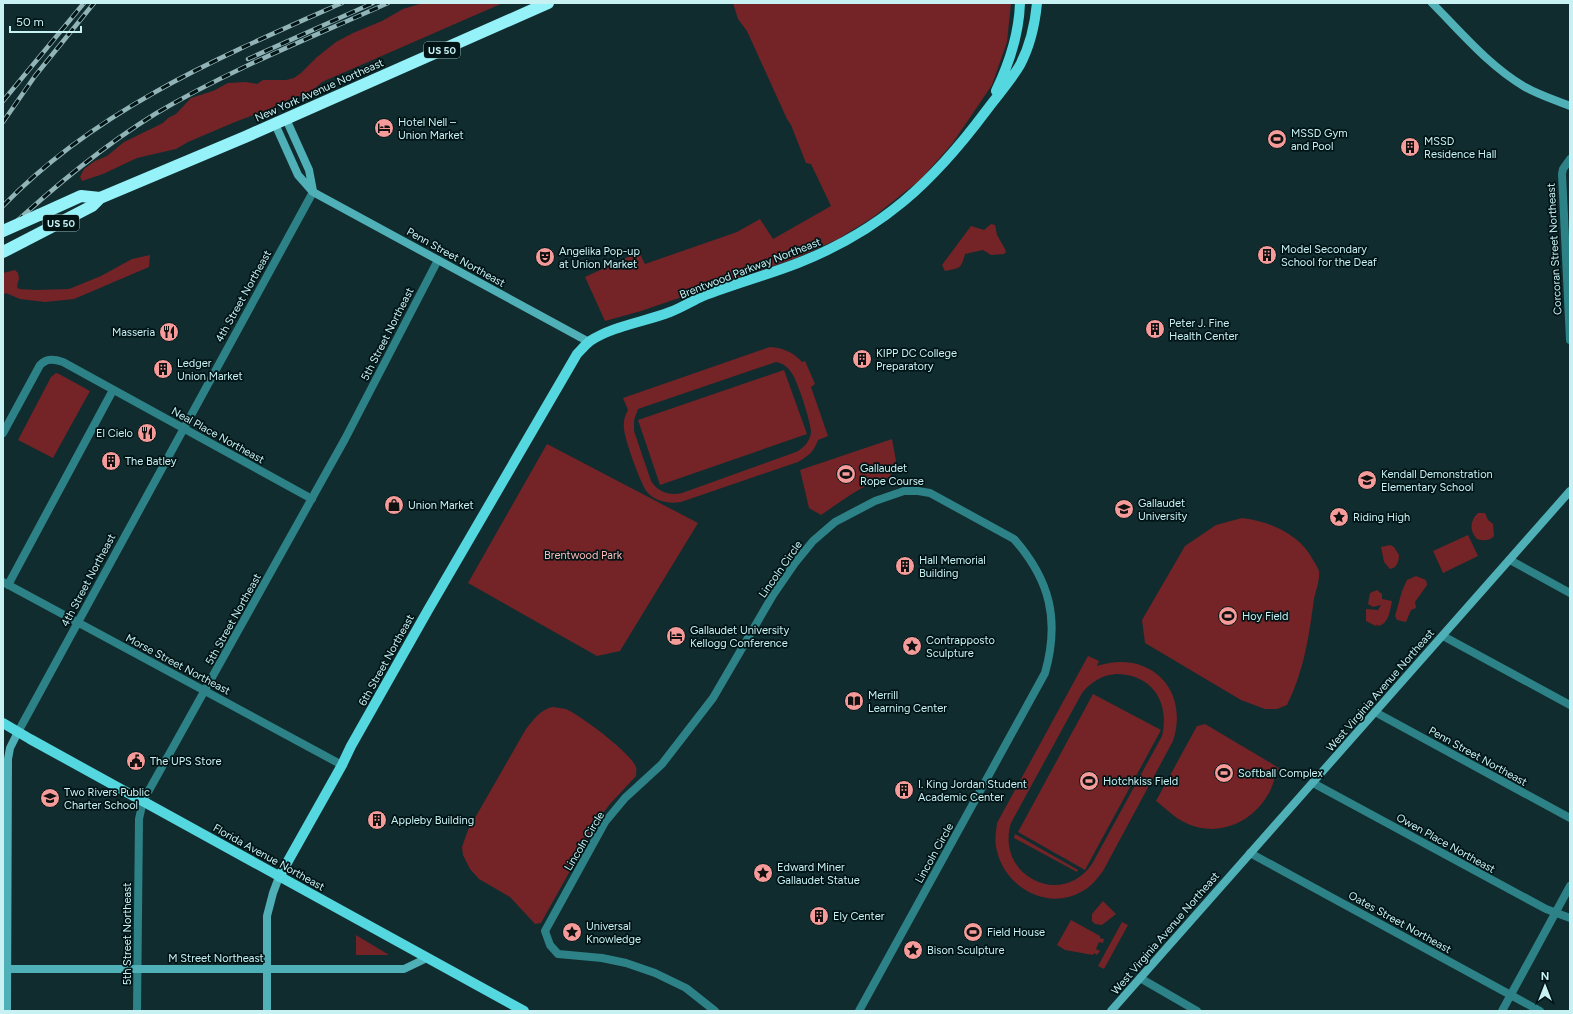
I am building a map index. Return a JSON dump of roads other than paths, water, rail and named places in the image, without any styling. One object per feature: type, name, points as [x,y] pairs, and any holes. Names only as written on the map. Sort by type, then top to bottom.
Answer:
[{"type":"highway","name":"New York Avenue Northeast","points":[[3,252],[92,206],[100,198],[275,124],[548,3]]},
{"type":"highway","name":"New York Avenue Northeast","points":[[3,231],[81,196],[100,198]]},
{"type":"main road","name":"Brentwood Parkway Northeast","points":[[989,107],[1008,63],[1017,27],[1020,3]]},
{"type":"main road","name":"Brentwood Parkway Northeast","points":[[589,342],[609,332],[671,312],[703,296],[798,263],[850,239],[875,223],[919,189],[957,149],[1008,84],[1023,60],[1032,32],[1037,3]]},
{"type":"main road","name":"6th Street Northeast","points":[[280,877],[351,746],[428,610],[577,354],[589,342]]},
{"type":"main road","name":"Florida Avenue Northeast","points":[[3,723],[524,1011]]},
{"type":"street","points":[[1432,3],[1479,51],[1510,77],[1532,91],[1570,106]]},
{"type":"street","points":[[286,119],[309,170],[313,192]]},
{"type":"street","points":[[275,124],[298,175],[313,192]]},
{"type":"street","name":"Corcoran Street Northeast","points":[[1570,159],[1563,169],[1562,174],[1570,340]]},
{"type":"street","name":"Penn Street Northeast","points":[[313,192],[589,342]]},
{"type":"street","name":"4th Street Northeast","points":[[8,1011],[5,969],[8,760],[10,748],[183,428],[313,192]]},
{"type":"street","name":"5th Street Northeast","points":[[138,1011],[139,819],[143,801],[312,499],[438,260]]},
{"type":"street","name":"Neal Place Northeast","points":[[3,433],[40,365],[47,360],[56,360],[63,362],[312,499]]},
{"type":"street","points":[[5,583],[113,390]]},
{"type":"street","name":"Lincoln Circle","points":[[715,1011],[686,988],[655,973],[626,963],[602,958],[558,954],[550,945],[545,931],[606,822],[625,798],[662,764],[713,698],[773,595],[795,562],[813,541],[835,522],[875,501],[904,491],[918,491],[930,494],[1014,539],[1024,551],[1039,574],[1048,599],[1052,629],[1050,655],[1045,673],[859,1011]]},
{"type":"street","name":"West Virginia Avenue Northeast","points":[[1111,1011],[1570,491]]},
{"type":"street","points":[[1510,560],[1570,593]]},
{"type":"street","name":"Morse Street Northeast","points":[[5,583],[342,765]]},
{"type":"street","points":[[1443,636],[1570,705]]},
{"type":"street","name":"Penn Street Northeast","points":[[1376,712],[1570,818]]},
{"type":"street","name":"Owen Place Northeast","points":[[1313,783],[1503,887],[1546,909],[1570,918]]},
{"type":"street","name":"Oates Street Northeast","points":[[1250,853],[1540,1011]]},
{"type":"street","name":"6th Street Northeast","points":[[267,1011],[268,910],[280,877]]},
{"type":"street","points":[[1502,1011],[1570,886]]},
{"type":"street","name":"M Street Northeast","points":[[5,969],[404,969],[426,958]]},
{"type":"street","points":[[1140,978],[1197,1011]]},
{"type":"railway","points":[[3,101],[84,3]]},
{"type":"railway","points":[[3,122],[35,76],[94,3]]},
{"type":"railway","points":[[3,206],[39,172],[78,141],[119,113],[162,88],[251,43],[342,3]]},
{"type":"railway","points":[[248,59],[373,3]]},
{"type":"railway","points":[[3,234],[76,170],[95,155],[155,114],[241,69],[388,3]]},
{"type":"place","name":"Hotel Nell – Union Market","points":[[384,128]]},
{"type":"place","name":"MSSD Gym and Pool","points":[[1277,139]]},
{"type":"place","name":"MSSD Residence Hall","points":[[1410,147]]},
{"type":"place","name":"Model Secondary School for the Deaf","points":[[1267,255]]},
{"type":"place","name":"Angelika Pop-up at Union Market","points":[[545,257]]},
{"type":"place","name":"Peter J. Fine Health Center","points":[[1155,329]]},
{"type":"place","name":"Masseria","points":[[169,332]]},
{"type":"place","name":"KIPP DC College Preparatory","points":[[862,359]]},
{"type":"place","name":"Ledger Union Market","points":[[163,369]]},
{"type":"place","name":"El Cielo","points":[[147,433]]},
{"type":"place","name":"The Batley","points":[[111,461]]},
{"type":"place","name":"Gallaudet Rope Course","points":[[846,474]]},
{"type":"place","name":"Kendall Demonstration Elementary School","points":[[1367,480]]},
{"type":"place","name":"Union Market","points":[[394,505]]},
{"type":"place","name":"Gallaudet University","points":[[1124,509]]},
{"type":"place","name":"Riding High","points":[[1339,517]]},
{"type":"place","name":"Hall Memorial Building","points":[[905,566]]},
{"type":"place","name":"Hoy Field","points":[[1228,616]]},
{"type":"place","name":"Gallaudet University Kellogg Conference","points":[[676,636]]},
{"type":"place","name":"Contrapposto Sculpture","points":[[912,646]]},
{"type":"place","name":"Merrill Learning Center","points":[[854,701]]},
{"type":"place","name":"The UPS Store","points":[[136,761]]},
{"type":"place","name":"Softball Complex","points":[[1224,773]]},
{"type":"place","name":"Hotchkiss Field","points":[[1089,781]]},
{"type":"place","name":"I. King Jordan Student Academic Center","points":[[904,790]]},
{"type":"place","name":"Two Rivers Public Charter School","points":[[50,798]]},
{"type":"place","name":"Appleby Building","points":[[377,820]]},
{"type":"place","name":"Edward Miner Gallaudet Statue","points":[[763,873]]},
{"type":"place","name":"Ely Center","points":[[819,916]]},
{"type":"place","name":"Universal Knowledge","points":[[572,932]]},
{"type":"place","name":"Field House","points":[[973,932]]},
{"type":"place","name":"Bison Sculpture","points":[[913,950]]},
{"type":"park label","name":"Brentwood Park","points":[[583,555]]}]
